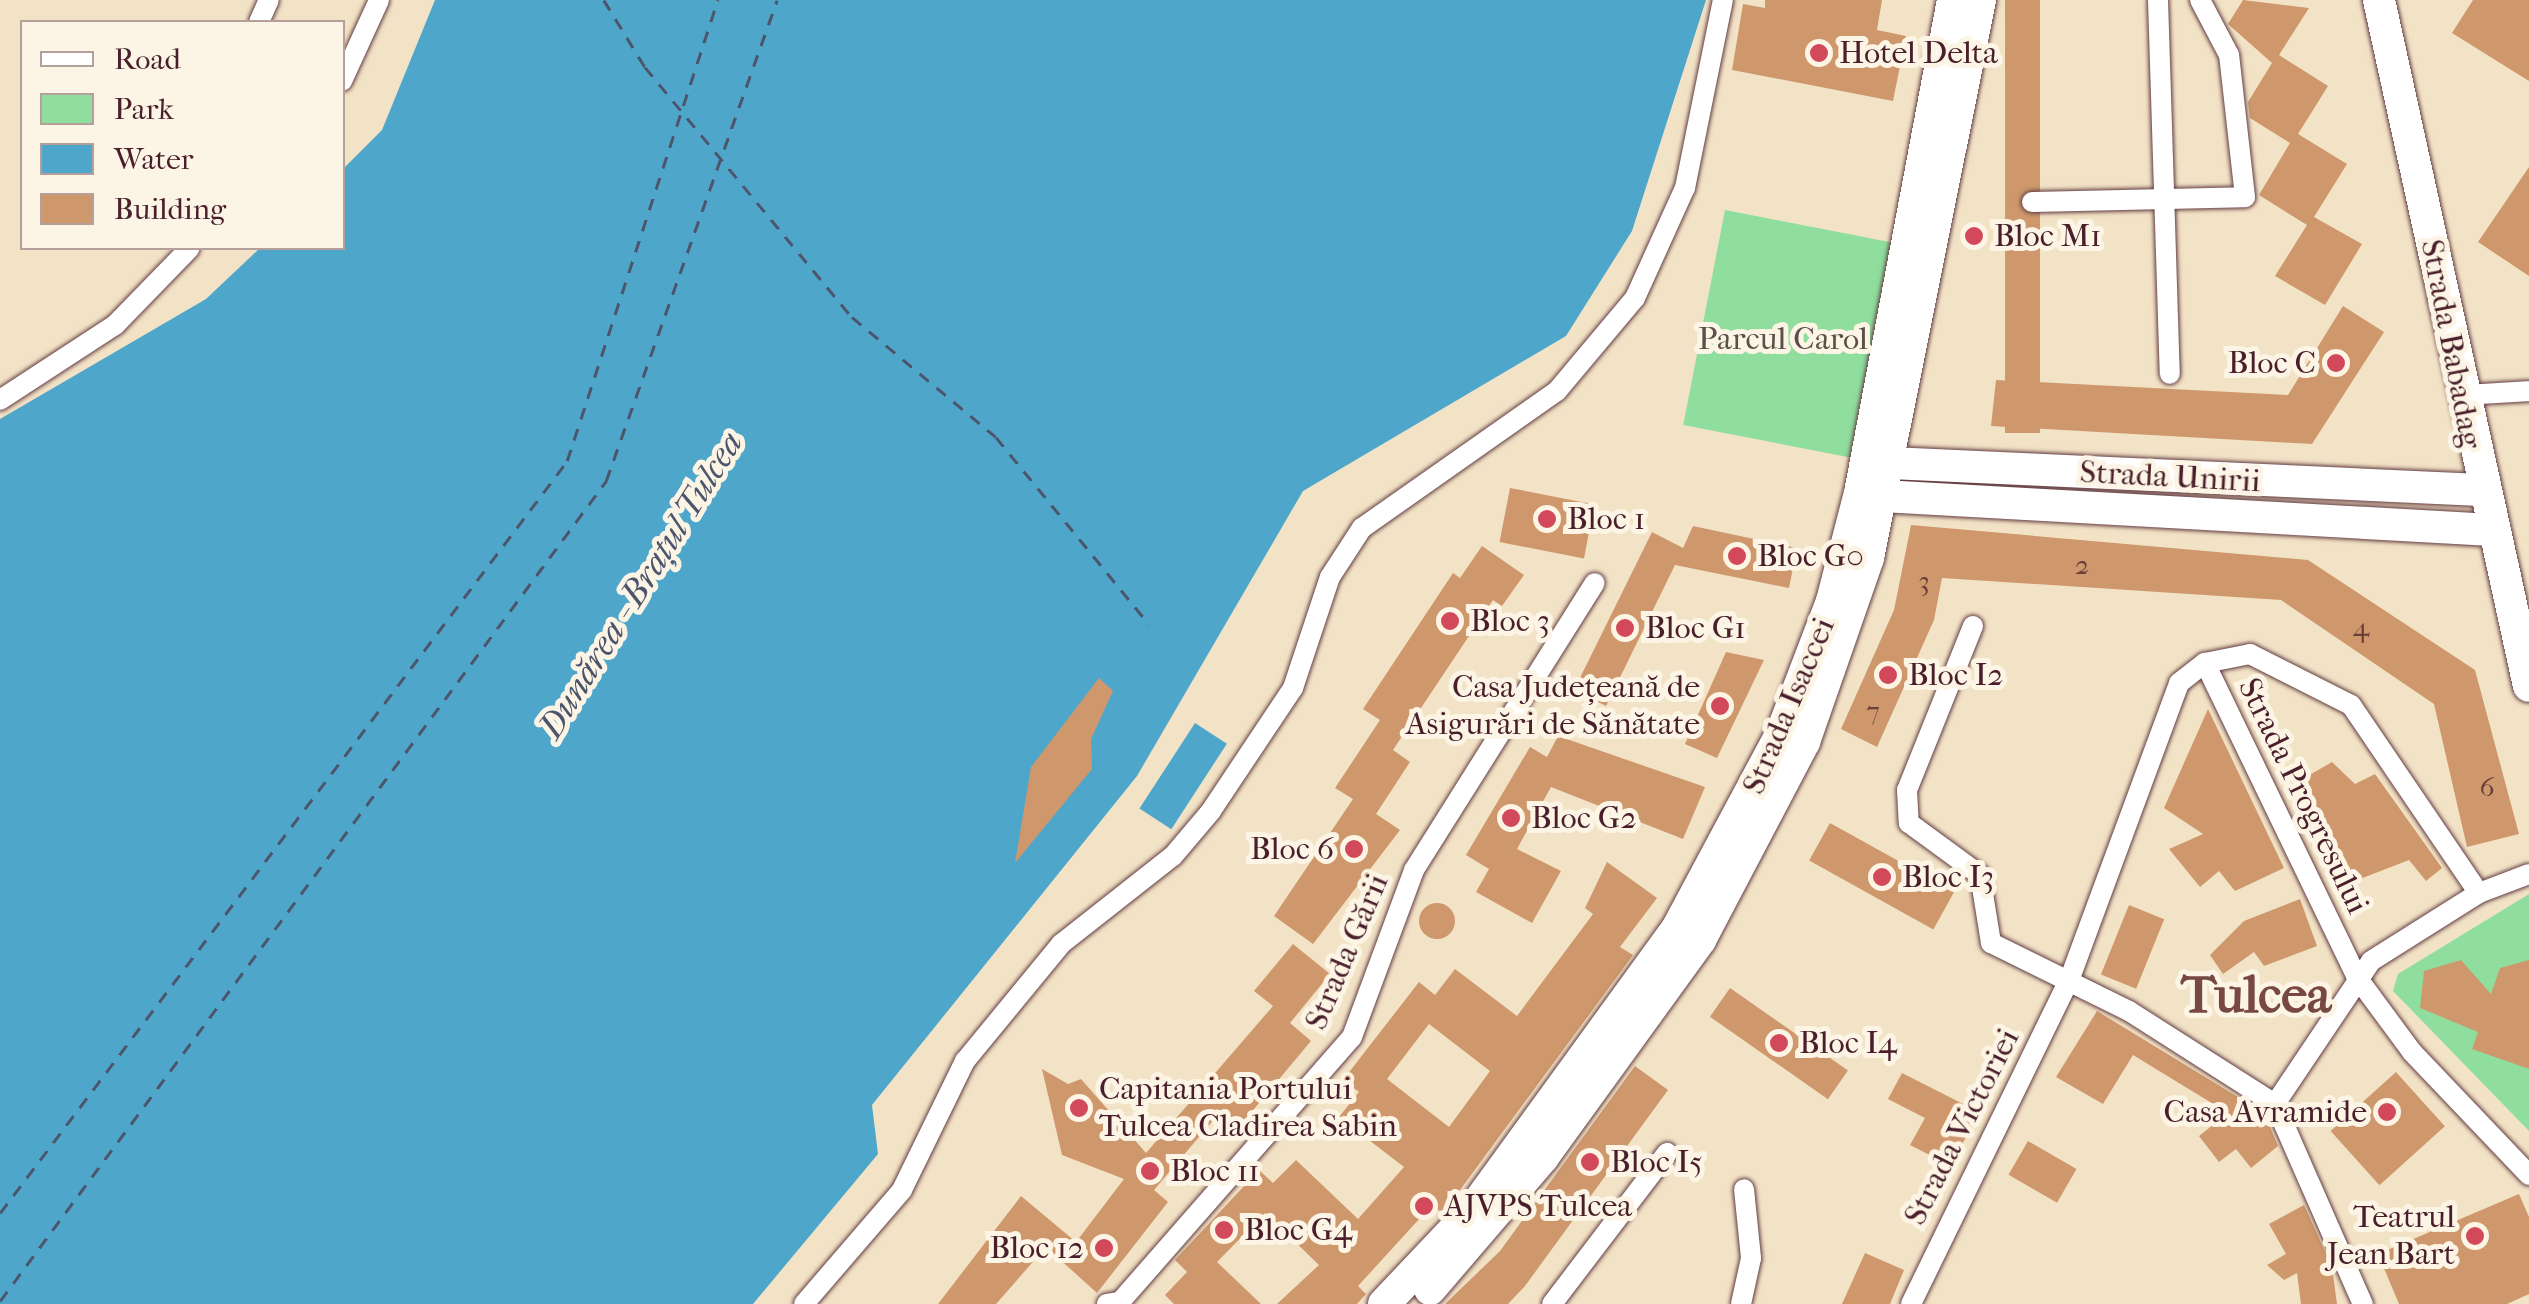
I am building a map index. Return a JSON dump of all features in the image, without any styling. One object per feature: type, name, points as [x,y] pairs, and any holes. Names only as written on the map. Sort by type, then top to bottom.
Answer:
[{"type":"main road","name":"Strada Isaccei","points":[[1384,1304],[1472,1212],[1723,853],[1826,618],[1874,482],[1874,418],[1953,0]]},
{"type":"main road","name":"Strada Isaccei","points":[[1432,1298],[1603,1076],[1747,861],[1838,656],[1980,0]]},
{"type":"main road","name":"Strada Babadag","points":[[2379,0],[2464,395],[2480,490],[2525,642],[2529,686]]},
{"type":"main road","name":"Strada Unirii","points":[[1874,482],[2480,490]]},
{"type":"main road","name":"Strada Unirii","points":[[1874,482],[2492,530]]},
{"type":"street","points":[[345,74],[379,0]]},
{"type":"street","points":[[804,1304],[902,1190],[964,1061],[1061,944],[1172,856],[1211,811],[1294,688],[1330,577],[1362,528],[1557,391],[1635,298],[1685,188],[1723,0]]},
{"type":"street","points":[[2158,0],[2159,201],[2170,374]]},
{"type":"street","points":[[2032,202],[2245,197],[2229,54],[2200,0]]},
{"type":"street","points":[[0,400],[115,325],[187,250]]},
{"type":"street","points":[[2464,395],[2529,391]]},
{"type":"street","name":"Strada Gării","points":[[1114,1303],[1352,1036],[1414,870],[1595,583]]},
{"type":"street","points":[[1974,626],[1904,808],[1909,823],[1980,875],[1991,944],[2070,978],[2276,1104],[2363,1304]]},
{"type":"street","points":[[2205,663],[2250,654],[2351,705],[2478,893]]},
{"type":"street","name":"Strada Progresului","points":[[2070,978],[2180,683],[2205,663],[2356,976],[2412,1052],[2529,1176]]},
{"type":"street","points":[[2276,1104],[2356,976],[2478,893],[2529,874]]},
{"type":"street","name":"Strada Victoriei","points":[[1910,1304],[2070,978]]},
{"type":"street","points":[[1552,1304],[1666,1154]]},
{"type":"street","points":[[1744,1188],[1751,1258],[1744,1303]]},
{"type":"green space","name":"Parcul Carol","points":[[1725,210],[1892,242],[1850,457],[1683,425]]},
{"type":"green space","points":[[2529,894],[2529,1131],[2393,991],[2398,974]]},
{"type":"water","name":"Dunărea - Brațul Tulcea","points":[[435,0],[1706,0],[1632,231],[1566,336],[1303,491],[1137,776],[872,1105],[878,1154],[753,1304],[0,1304],[0,419],[206,299],[258,250],[345,250],[345,167],[382,130]]},
{"type":"water","points":[[1195,723],[1227,744],[1171,829],[1139,809]]},
{"type":"building","name":"Hotel Delta","points":[[1765,0],[1882,0],[1877,30],[1906,36],[1893,101],[1732,70],[1743,4],[1765,8]]},
{"type":"building","points":[[2005,0],[2040,0],[2040,433],[2005,433]]},
{"type":"building","points":[[2243,0],[2309,8],[2279,55],[2328,86],[2298,134],[2347,164],[2314,217],[2362,244],[2325,305],[2275,276],[2307,225],[2259,195],[2290,143],[2250,118],[2248,102],[2272,63],[2228,24]]},
{"type":"building","points":[[2473,0],[2529,0],[2529,81],[2452,33]]},
{"type":"building","points":[[2529,167],[2529,276],[2478,242]]},
{"type":"building","points":[[2343,306],[2384,332],[2312,444],[1991,426],[1996,380],[2288,395]]},
{"type":"building","name":"Bloc 1","points":[[1510,488],[1594,504],[1584,558],[1500,542]]},
{"type":"building","points":[[1911,525],[2308,560],[2475,670],[2519,834],[2467,847],[2434,704],[2281,600],[1942,578],[1934,620],[1877,747],[1841,729],[1894,610]]},
{"type":"building","points":[[1693,526],[1797,548],[1789,588],[1675,565],[1606,706],[1574,690],[1652,532],[1683,548]]},
{"type":"building","points":[[1482,546],[1524,575],[1502,606],[1493,600],[1393,750],[1410,762],[1376,814],[1400,830],[1313,944],[1274,916],[1353,799],[1335,788],[1380,720],[1363,709],[1453,573],[1460,578]]},
{"type":"building","name":"Casa Județeană de Asigurări de Sănătate","points":[[1726,652],[1764,660],[1717,758],[1685,744]]},
{"type":"building","points":[[1099,678],[1113,691],[1091,739],[1092,769],[1015,863],[1031,767]]},
{"type":"building","points":[[2208,709],[2284,868],[2235,891],[2219,871],[2200,887],[2169,849],[2203,834],[2164,808]]},
{"type":"building","points":[[1558,736],[1705,787],[1683,839],[1551,787],[1517,849],[1561,871],[1532,923],[1476,892],[1489,869],[1466,855],[1530,747],[1547,757]]},
{"type":"building","points":[[2332,762],[2355,784],[2375,774],[2442,868],[2426,881],[2409,860],[2342,886],[2292,785]]},
{"type":"building","name":"Bloc I3","points":[[1830,823],[1954,892],[1933,929],[1809,861]]},
{"type":"building","points":[[1607,862],[1657,898],[1620,947],[1633,955],[1460,1190],[1441,1212],[1432,1205],[1358,1286],[1366,1294],[1357,1304],[1277,1304],[1319,1265],[1265,1213],[1217,1262],[1261,1304],[1174,1304],[1165,1295],[1187,1272],[1175,1260],[1259,1170],[1273,1183],[1296,1160],[1358,1219],[1404,1167],[1339,1117],[1359,1092],[1343,1080],[1419,982],[1435,995],[1455,969],[1517,1016],[1593,914],[1585,908]],"holes":[[[1429,1024],[1490,1071],[1449,1127],[1387,1079]]]},
{"type":"building","points":[[2300,899],[2317,946],[2264,966],[2254,952],[2223,974],[2210,955],[2244,921]]},
{"type":"building","points":[[1437,903],[1450,908],[1455,921],[1450,934],[1437,939],[1424,934],[1419,921],[1424,908]]},
{"type":"building","points":[[2129,905],[2164,919],[2136,989],[2101,975]]},
{"type":"building","points":[[1293,944],[1330,974],[1290,1023],[1311,1041],[1234,1133],[1216,1117],[1154,1190],[1168,1202],[1097,1293],[1046,1247],[996,1304],[938,1304],[1021,1196],[1076,1242],[1124,1179],[1062,1155],[1042,1069],[1068,1084],[1081,1079],[1146,1153],[1273,1006],[1254,991]]},
{"type":"building","points":[[2461,960],[2491,994],[2500,968],[2529,960],[2529,1069],[2472,1049],[2478,1032],[2420,1008],[2424,971]]},
{"type":"building","name":"Bloc I4","points":[[1730,988],[1848,1071],[1828,1099],[1710,1017]]},
{"type":"building","points":[[2097,1011],[2264,1113],[2278,1146],[2251,1168],[2236,1149],[2219,1162],[2199,1136],[2228,1113],[2133,1055],[2103,1104],[2056,1077]]},
{"type":"building","name":"Bloc I5","points":[[1635,1066],[1668,1090],[1525,1286],[1508,1304],[1445,1304],[1500,1251]]},
{"type":"building","name":"Casa Avramide","points":[[2396,1072],[2445,1126],[2379,1185],[2331,1131]]},
{"type":"building","points":[[1902,1073],[1979,1112],[1951,1166],[1910,1145],[1925,1118],[1888,1099]]},
{"type":"building","points":[[2028,1141],[2076,1169],[2057,1203],[2008,1175]]},
{"type":"building","name":"Teatrul Jean Bart","points":[[2519,1194],[2529,1217],[2529,1294],[2507,1304],[2399,1304],[2378,1254]]},
{"type":"building","points":[[2304,1205],[2332,1267],[2337,1304],[2301,1304],[2297,1273],[2284,1280],[2267,1265],[2286,1254],[2269,1224]]},
{"type":"building","points":[[1865,1253],[1904,1270],[1890,1304],[1842,1304]]},
{"type":"ferry route","points":[[604,0],[645,67],[852,317],[996,437],[1149,624]]},
{"type":"ferry route","points":[[0,1213],[567,461],[718,0]]},
{"type":"ferry route","points":[[0,1301],[606,481],[777,0]]},
{"type":"place","name":"Hotel Delta","points":[[1819,53]]},
{"type":"place","name":"Bloc M1","points":[[1974,236]]},
{"type":"place","name":"Bloc C","points":[[2336,363]]},
{"type":"place","name":"Bloc 1","points":[[1547,519]]},
{"type":"place","name":"Bloc G0","points":[[1737,556]]},
{"type":"place","name":"Bloc 3","points":[[1450,621]]},
{"type":"place","name":"Bloc G1","points":[[1625,628]]},
{"type":"place","name":"Bloc I2","points":[[1888,675]]},
{"type":"place","name":"Casa Județeană de Asigurări de Sănătate","points":[[1720,706]]},
{"type":"place","name":"Bloc G2","points":[[1511,818]]},
{"type":"place","name":"Bloc 6","points":[[1354,849]]},
{"type":"place","name":"Bloc I3","points":[[1882,877]]},
{"type":"place","name":"Bloc I4","points":[[1779,1043]]},
{"type":"place","name":"Capitania Portului Tulcea Cladirea Sabin","points":[[1079,1108]]},
{"type":"place","name":"Casa Avramide","points":[[2387,1112]]},
{"type":"place","name":"Bloc I5","points":[[1590,1162]]},
{"type":"place","name":"Bloc 11","points":[[1150,1171]]},
{"type":"place","name":"AJVPS Tulcea","points":[[1424,1206]]},
{"type":"place","name":"Bloc G4","points":[[1224,1230]]},
{"type":"place","name":"Teatrul Jean Bart","points":[[2475,1236]]},
{"type":"place","name":"Bloc 12","points":[[1104,1248]]},
{"type":"district","name":"Tulcea","points":[[2256,996]]}]
